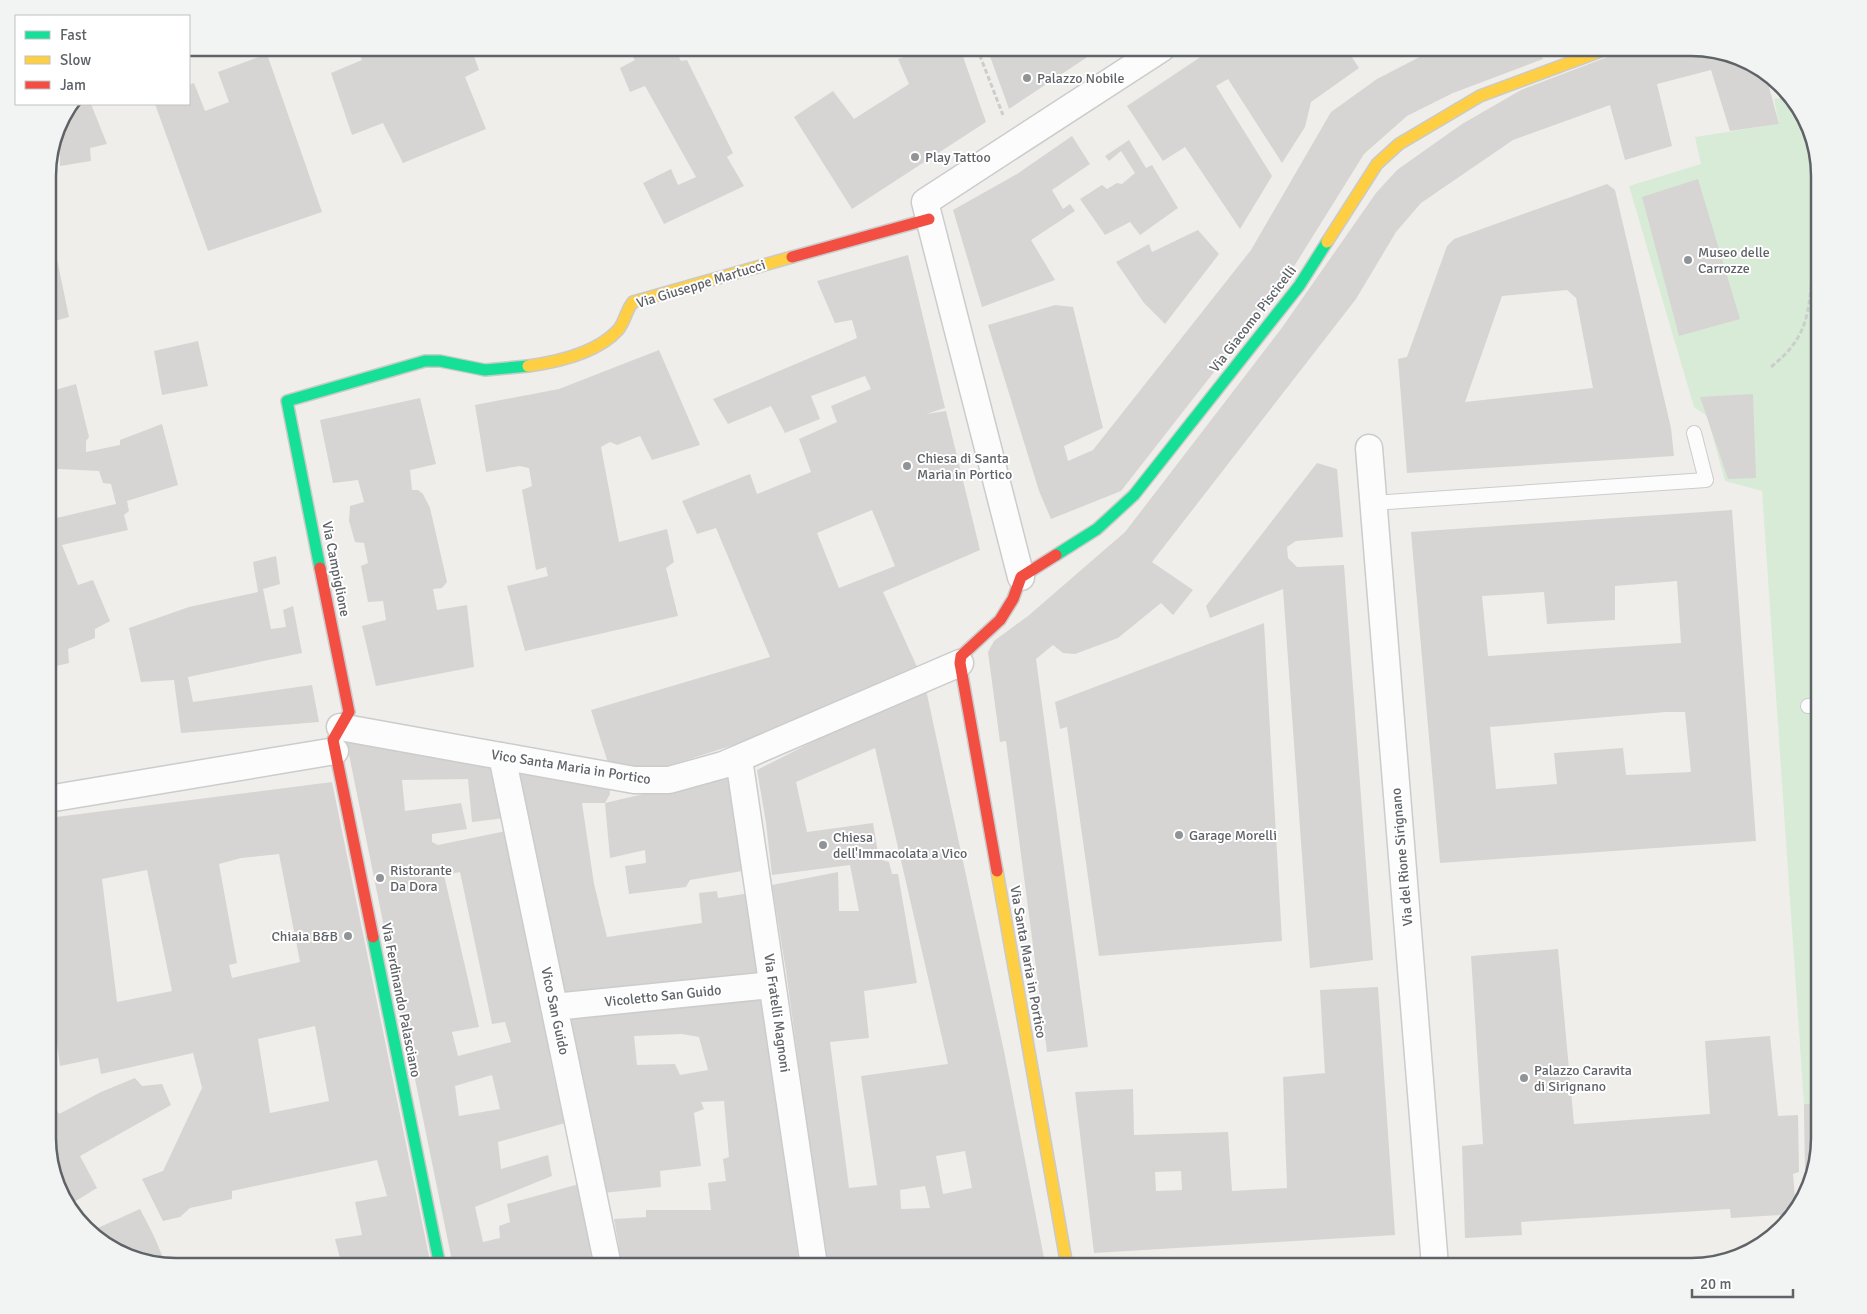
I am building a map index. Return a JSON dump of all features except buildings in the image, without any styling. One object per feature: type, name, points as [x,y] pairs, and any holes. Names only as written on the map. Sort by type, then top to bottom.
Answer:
[{"type":"street","points":[[960,663],[965,651],[994,626],[1009,606],[1021,577],[925,202],[1149,56]]},
{"type":"street","name":"Via Giacomo Piscicelli","points":[[1021,577],[1097,529],[1134,496],[1299,286],[1377,164],[1399,144],[1480,96],[1586,56]]},
{"type":"street","name":"Via Giuseppe Martucci","points":[[287,401],[425,361],[451,363],[486,370],[521,367],[548,362],[595,346],[610,337],[622,325],[629,306],[633,302],[929,219]]},
{"type":"street","name":"Via Campiglione","points":[[287,401],[349,712],[336,739]]},
{"type":"street","name":"Via del Rione Sirignano","points":[[1369,448],[1434,1258]]},
{"type":"street","name":"Vico Santa Maria in Portico","points":[[57,797],[336,739],[502,756],[651,781],[689,775],[739,759],[960,663]]},
{"type":"street","name":"Via Santa Maria in Portico","points":[[960,663],[1066,1258]]},
{"type":"street","name":"Via Ferdinando Palasciano","points":[[336,739],[438,1258]]},
{"type":"street","name":"Vico San Guido","points":[[502,756],[606,1258]]},
{"type":"street","name":"Via Fratelli Magnoni","points":[[739,759],[813,1258]]},
{"type":"street","name":"Vicoletto San Guido","points":[[554,1007],[772,985]]},
{"type":"lane","points":[[1374,503],[1706,480],[1694,433]]},
{"type":"path","points":[[981,56],[1006,124]]},
{"type":"path","points":[[1771,367],[1791,350],[1806,318],[1811,285]]},
{"type":"green space","points":[[1782,98],[1798,123],[1808,153],[1811,176],[1811,1138],[1806,1170],[1804,1104],[1762,491],[1725,481],[1707,416],[1694,407],[1629,186],[1701,164],[1695,137],[1779,124],[1774,99]]},
{"type":"traffic: fast","points":[[1056,555],[1097,529],[1134,495],[1299,286],[1327,242]]},
{"type":"traffic: fast","points":[[320,568],[287,401],[425,361],[440,361],[485,370],[528,366]]},
{"type":"traffic: fast","points":[[373,937],[438,1258]]},
{"type":"traffic: slow","points":[[1327,242],[1377,164],[1399,144],[1480,96],[1587,56]]},
{"type":"traffic: slow","points":[[528,366],[564,359],[599,345],[618,330],[633,302],[792,257]]},
{"type":"traffic: slow","points":[[997,871],[1066,1258]]},
{"type":"traffic: jam","points":[[792,257],[929,219]]},
{"type":"traffic: jam","points":[[997,871],[960,663],[961,656],[1000,620],[1013,599],[1021,577],[1056,555]]},
{"type":"traffic: jam","points":[[320,568],[349,712],[333,740],[373,937]]},
{"type":"place","name":"Palazzo Nobile","points":[[1027,78]]},
{"type":"place","name":"Play Tattoo","points":[[915,157]]},
{"type":"place","name":"Museo delle Carrozze","points":[[1688,260]]},
{"type":"place","name":"Chiesa di Santa Maria in Portico","points":[[907,466]]},
{"type":"place","name":"Garage Morelli","points":[[1179,835]]},
{"type":"place","name":"Chiesa dell'Immacolata a Vico","points":[[823,845]]},
{"type":"place","name":"Ristorante Da Dora","points":[[380,878]]},
{"type":"place","name":"Chiaia B&B","points":[[348,936]]},
{"type":"place","name":"Palazzo Caravita di Sirignano","points":[[1524,1078]]}]
